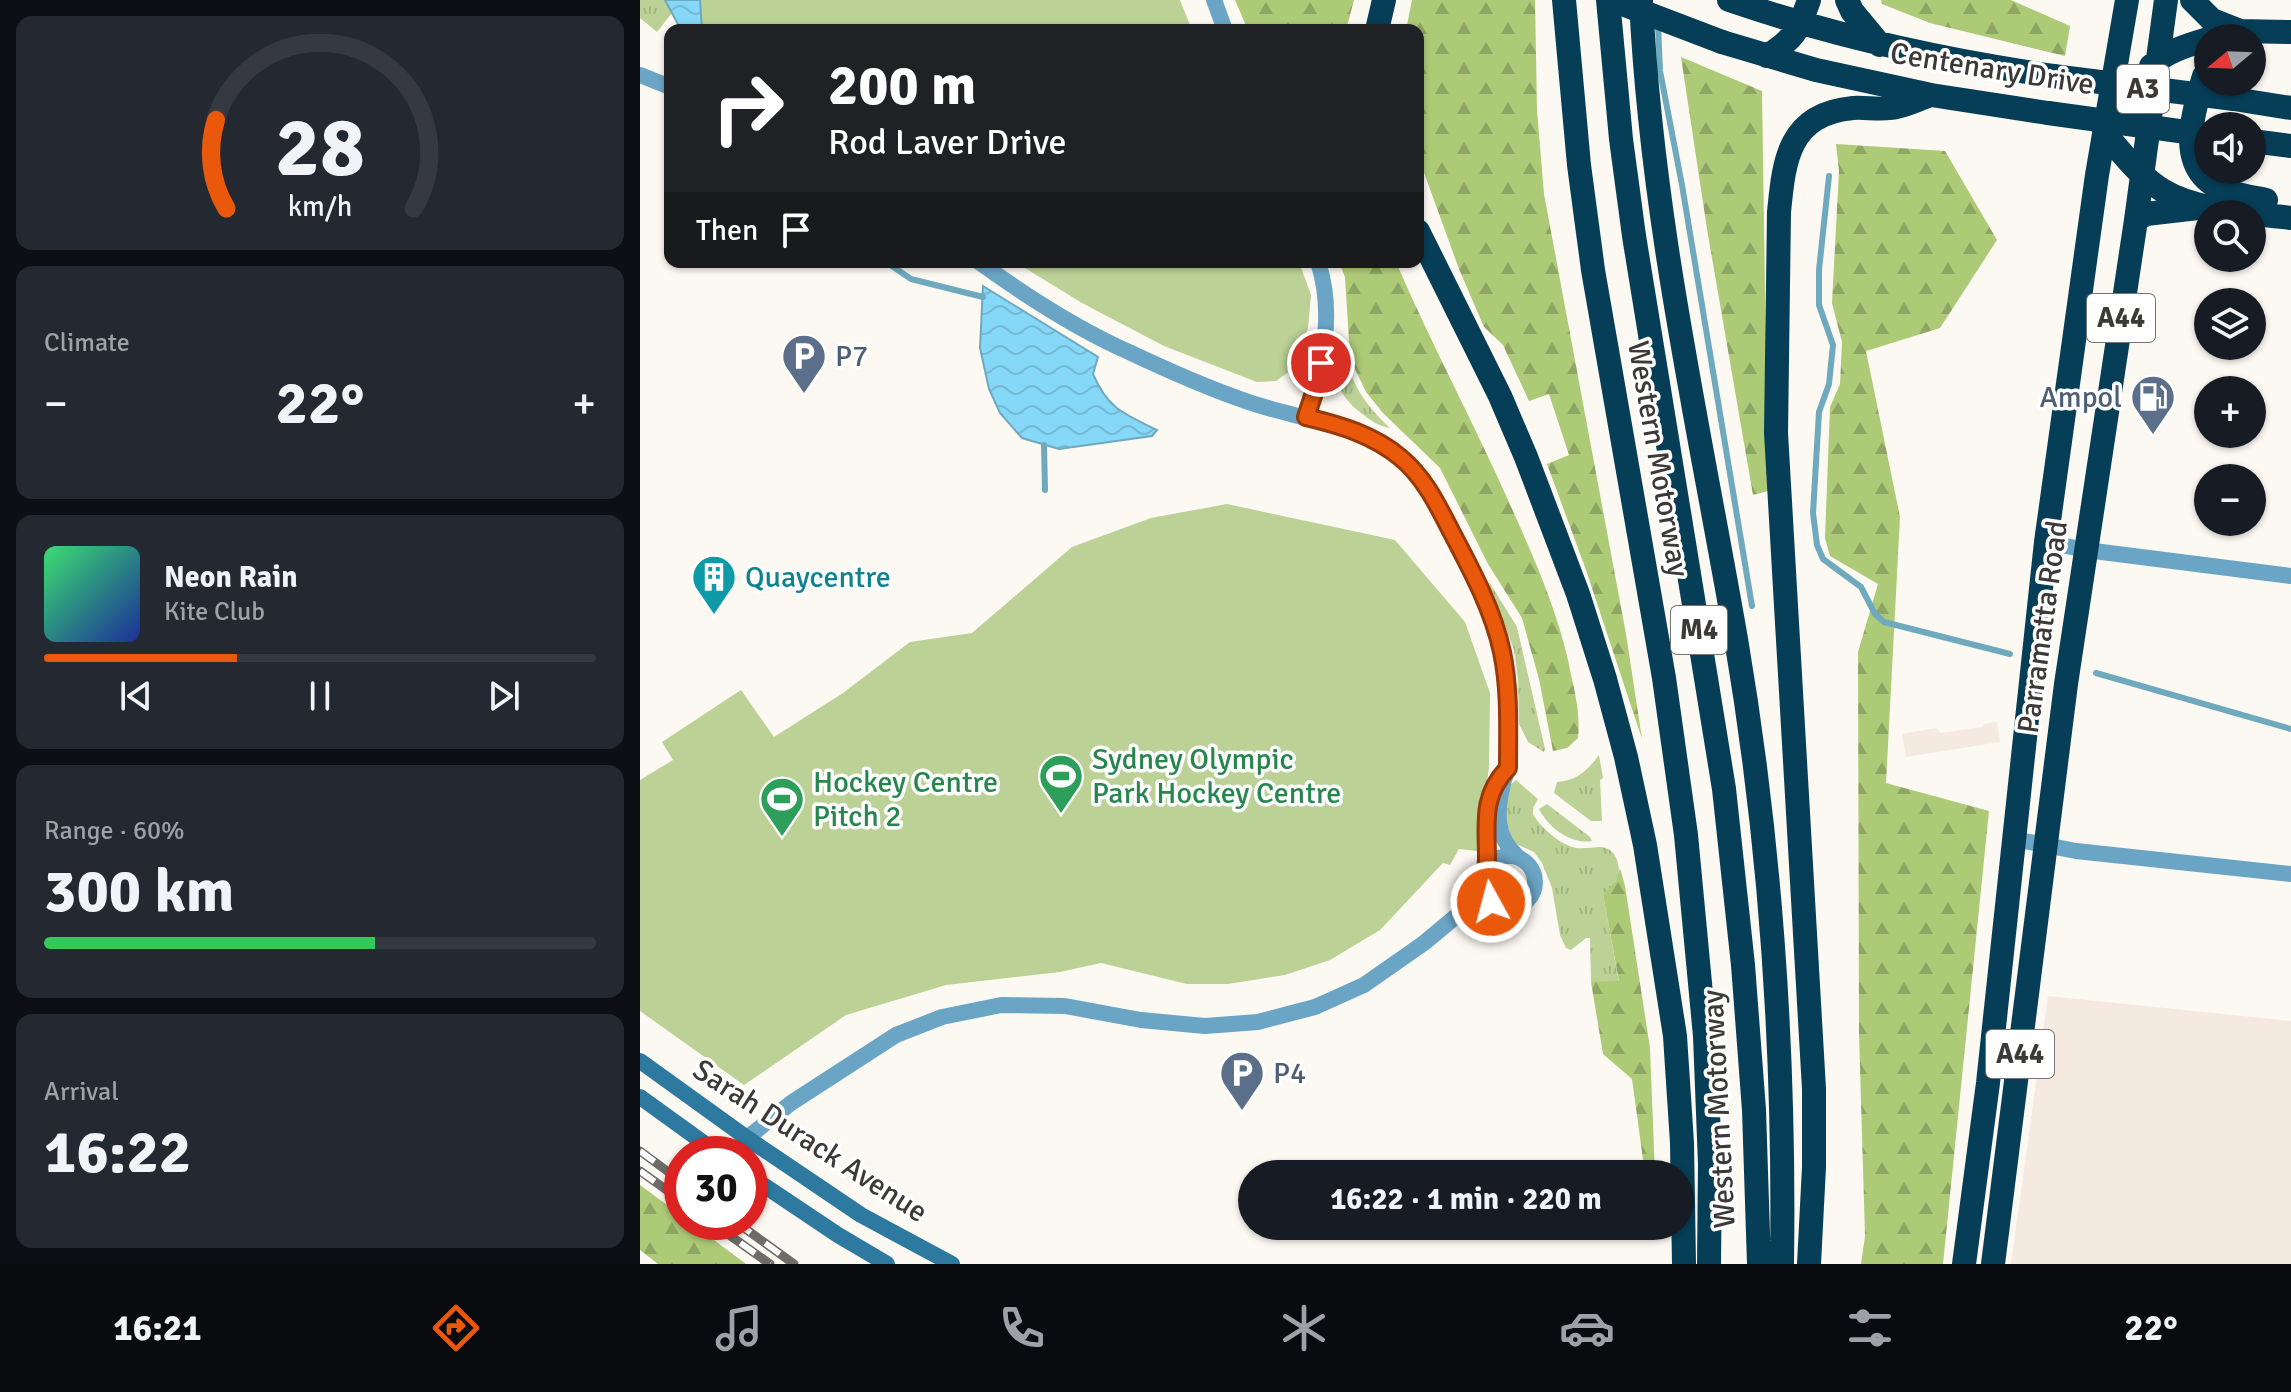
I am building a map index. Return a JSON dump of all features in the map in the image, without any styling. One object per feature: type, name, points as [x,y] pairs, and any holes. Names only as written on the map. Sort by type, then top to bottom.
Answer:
[{"type":"highway","points":[[1378,24],[1384,0]]},
{"type":"highway","name":"Western Motorway","points":[[1564,0],[1579,165],[1593,270],[1664,678],[1686,835],[1705,1036],[1710,1164],[1709,1264]]},
{"type":"highway","name":"Western Motorway","points":[[1610,0],[1621,139],[1636,252],[1724,789],[1746,994],[1754,1110],[1759,1264]]},
{"type":"highway","name":"A3","points":[[1610,0],[1767,56]]},
{"type":"highway","points":[[1641,0],[1654,164],[1669,273],[1736,639],[1764,846],[1778,1031],[1782,1264]]},
{"type":"highway","name":"Centenary Drive","points":[[1729,0],[1805,11],[1880,45],[2053,76],[2291,108]]},
{"type":"highway","points":[[1847,0],[1852,11],[1880,45]]},
{"type":"highway","name":"Parramatta Road","points":[[1964,1264],[1988,1083],[2046,542],[2108,105],[2127,0]]},
{"type":"highway","name":"Parramatta Road","points":[[1993,1264],[2066,684],[2166,0]]},
{"type":"highway","points":[[2192,0],[2219,24]]},
{"type":"highway","points":[[1767,56],[1796,34],[1805,11]]},
{"type":"highway","points":[[2266,36],[2291,32]]},
{"type":"highway","points":[[2266,42],[2291,44]]},
{"type":"highway","points":[[2108,105],[2159,58],[2194,43]]},
{"type":"highway","name":"Centenary Drive","points":[[1767,56],[1931,95],[2194,133]]},
{"type":"highway","points":[[1809,1264],[1814,1089],[1776,433],[1779,212],[1783,171],[1791,145],[1811,124],[1824,116],[1852,108],[1892,108],[1931,95]]},
{"type":"highway","points":[[2198,96],[2193,115],[2192,145],[2198,169],[2207,181],[2237,194],[2291,207]]},
{"type":"highway","points":[[2104,132],[2142,175],[2163,191],[2194,202]]},
{"type":"highway","points":[[2266,143],[2291,146]]},
{"type":"highway","points":[[2136,220],[2146,214],[2194,209]]},
{"type":"highway","points":[[2266,215],[2291,218]]},
{"type":"highway","points":[[1424,243],[1500,396],[1526,457],[1578,594],[1626,757],[1645,845],[1675,1036],[1682,1143],[1684,1264]]},
{"type":"street","points":[[1214,0],[1223,24]]},
{"type":"street","points":[[640,75],[664,85]]},
{"type":"street","points":[[988,268],[1033,300],[1126,351],[1240,399],[1348,428],[1387,448],[1408,465],[1427,487],[1466,559],[1496,630],[1506,676],[1508,768],[1501,794],[1499,823],[1504,842],[1531,866],[1535,874],[1532,896],[1527,902],[1513,908],[1498,906],[1486,883],[1489,801],[1498,780],[1508,768]]},
{"type":"street","points":[[1306,417],[1317,384],[1327,327],[1320,268]]},
{"type":"street","points":[[2046,542],[2086,550],[2291,576]]},
{"type":"street","points":[[2014,839],[2076,851],[2291,874]]},
{"type":"street","points":[[750,1136],[791,1103],[896,1035],[942,1017],[1001,1005],[1065,1006],[1141,1020],[1205,1026],[1258,1022],[1315,1007],[1364,985],[1424,943],[1480,897],[1500,857],[1517,856]]},
{"type":"street","name":"Sarah Durack Avenue","points":[[640,1061],[744,1136]]},
{"type":"street","name":"Sarah Durack Avenue","points":[[640,1097],[694,1136]]},
{"type":"street","name":"Sarah Durack Avenue","points":[[768,1152],[861,1215],[952,1264]]},
{"type":"street","name":"Sarah Durack Avenue","points":[[768,1188],[887,1264]]},
{"type":"shaded area","points":[[1997,722],[2000,742],[1906,757],[1902,734],[1936,728],[1941,733]]},
{"type":"shaded area","points":[[2048,996],[2291,1021],[2291,1264],[2011,1264]]},
{"type":"green space","points":[[640,0],[665,0],[672,13],[657,32],[640,18]]},
{"type":"green space","points":[[700,0],[1180,0],[1190,24],[702,24]]},
{"type":"green space","points":[[1235,0],[1354,0],[1348,24],[1245,24]]},
{"type":"green space","points":[[1412,0],[1535,0],[1537,110],[1544,194],[1626,634],[1642,739],[1547,464],[1569,455],[1549,394],[1529,401],[1503,345],[1484,327],[1424,173],[1424,24],[1407,24]]},
{"type":"green space","points":[[1881,0],[2011,0],[2070,26],[2065,56],[1930,23],[1882,4]]},
{"type":"green space","points":[[1681,57],[1762,91],[1768,491],[1753,495],[1707,229]]},
{"type":"green space","points":[[1836,144],[1945,151],[1997,240],[1940,328],[1866,351],[1900,517],[1886,783],[1989,811],[1943,1264],[1861,1264],[1865,1236],[1859,1034],[1858,652],[1878,584],[1830,556],[1825,538],[1830,407],[1840,384],[1842,342],[1832,303],[1839,171]]},
{"type":"green space","points":[[1025,268],[1301,268],[1311,295],[1308,328],[1300,354],[1290,371],[1276,381],[1257,382],[1164,346],[1082,303]]},
{"type":"green space","points":[[1341,268],[1399,268],[1499,480],[1537,566],[1563,641],[1578,718],[1578,738],[1567,748],[1553,751],[1539,679],[1522,618],[1488,564],[1440,468],[1383,413],[1366,392],[1354,367],[1345,277]]},
{"type":"green space","points":[[1341,336],[1356,386],[1390,428],[1378,424],[1351,405],[1340,388],[1336,369]]},
{"type":"green space","name":"Sydney Olympic Park Hockey Centre","points":[[1227,504],[1395,540],[1465,622],[1490,693],[1489,768],[1477,851],[1459,849],[1450,865],[1443,863],[1380,930],[1330,960],[1285,975],[1228,984],[1187,984],[1101,963],[1060,972],[946,985],[846,1015],[744,1085],[640,1011],[640,780],[673,760],[662,742],[741,690],[774,737],[843,693],[910,642],[972,633],[1072,547],[1151,518]]},
{"type":"green space","points":[[1488,580],[1517,627],[1544,752],[1528,742],[1519,724],[1514,650]]},
{"type":"green space","points":[[1599,755],[1603,778],[1600,780],[1602,821],[1591,821],[1554,793],[1557,782],[1581,774]]},
{"type":"green space","points":[[1516,780],[1538,799],[1533,814],[1551,835],[1576,848],[1607,848],[1615,855],[1618,876],[1603,895],[1619,982],[1591,982],[1590,938],[1571,950],[1566,948],[1560,935],[1552,888],[1542,863],[1534,852],[1516,844],[1504,815],[1510,785]]},
{"type":"green space","points":[[1547,804],[1592,841],[1576,840],[1554,828],[1539,809]]},
{"type":"green space","points":[[1620,868],[1650,1048],[1654,1160],[1643,1160],[1632,1079],[1603,1054],[1591,982],[1619,981],[1603,895],[1616,881]]},
{"type":"green space","points":[[640,1185],[664,1203],[664,1240],[714,1240],[746,1264],[658,1264],[640,1250]]},
{"type":"water","points":[[665,0],[700,0],[702,24],[678,24]]},
{"type":"water","points":[[983,286],[1098,357],[1093,374],[1105,395],[1118,409],[1157,430],[1152,436],[1059,449],[1022,438],[1000,413],[989,389],[980,348]]},
{"type":"waterway","points":[[1658,24],[1660,71],[1752,606]]},
{"type":"waterway","points":[[1829,176],[1819,270],[1819,305],[1833,345],[1829,384],[1819,412],[1813,513],[1817,545],[1823,559],[1861,587],[1875,614],[1884,622],[2010,654]]},
{"type":"waterway","points":[[895,268],[911,279],[983,297]]},
{"type":"waterway","points":[[1044,445],[1045,490]]},
{"type":"waterway","points":[[2096,673],[2291,729]]},
{"type":"railway","points":[[640,1151],[664,1169]]},
{"type":"railway","points":[[640,1171],[664,1188]]},
{"type":"railway","points":[[736,1240],[770,1264]]},
{"type":"railway","points":[[761,1240],[794,1264]]},
{"type":"place","name":"P7","points":[[804,395]]},
{"type":"place","name":"Ampol","points":[[2153,436]]},
{"type":"place","name":"Quaycentre","points":[[714,616]]},
{"type":"place","name":"Sydney Olympic Park Hockey Centre","points":[[1061,815]]},
{"type":"place","name":"Hockey Centre Pitch 2","points":[[782,838]]},
{"type":"place","name":"P4","points":[[1242,1112]]},
{"type":"route","points":[[1321,363],[1306,417],[1360,433],[1387,448],[1415,472],[1427,487],[1466,559],[1496,630],[1506,676],[1508,768],[1494,786],[1487,812],[1487,868],[1483,883],[1491,902]]}]
